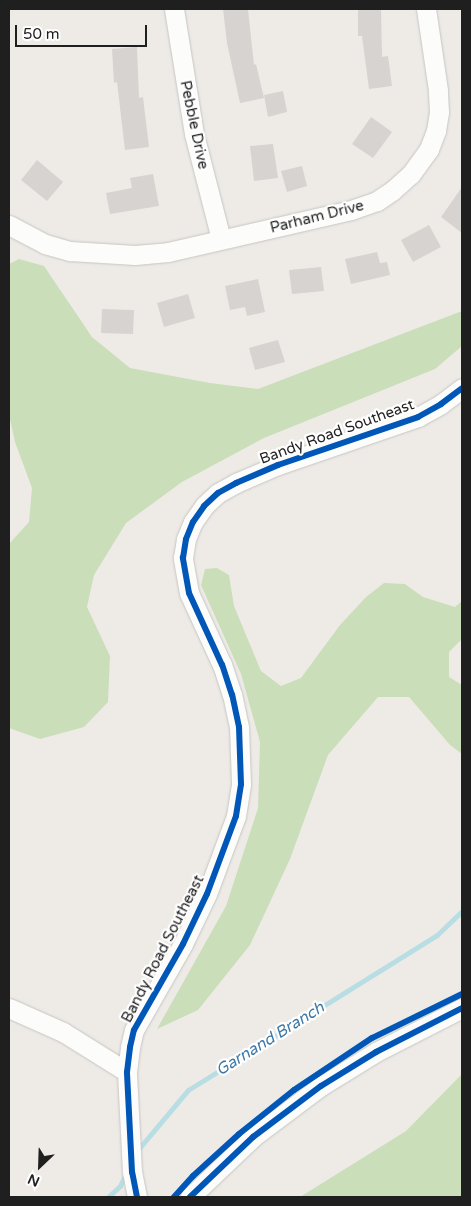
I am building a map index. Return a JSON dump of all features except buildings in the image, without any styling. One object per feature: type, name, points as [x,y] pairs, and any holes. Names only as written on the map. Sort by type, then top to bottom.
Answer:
[{"type":"street","name":"Pebble Drive","points":[[174,9],[194,134],[221,239]]},
{"type":"street","name":"Parham Drive","points":[[9,225],[45,244],[70,251],[135,255],[168,252],[351,210],[377,201],[392,191],[410,174],[429,149],[436,131],[439,112],[426,9]]},
{"type":"street","name":"Bandy Road Southeast","points":[[137,1197],[132,1172],[127,1072],[134,1030],[183,944],[207,894],[228,843],[236,816],[241,784],[239,726],[232,695],[222,665],[189,593],[184,576],[183,558],[186,539],[193,522],[204,506],[218,493],[236,483],[278,465],[418,417],[441,404],[462,388]]},
{"type":"street","points":[[9,1008],[63,1032],[127,1072]]},
{"type":"street","points":[[190,1197],[253,1137],[321,1086],[376,1052],[462,1008]]},
{"type":"green space","points":[[19,259],[44,266],[92,337],[130,368],[210,383],[258,389],[462,311],[462,346],[435,369],[264,438],[182,482],[126,523],[94,575],[87,607],[110,656],[108,702],[84,727],[40,739],[9,728],[9,544],[29,522],[32,488],[15,442],[9,415],[9,264]]},
{"type":"green space","points":[[217,568],[229,575],[234,606],[261,671],[281,686],[301,678],[340,625],[366,597],[384,583],[405,584],[423,597],[455,607],[462,601],[462,639],[449,652],[449,677],[462,685],[462,754],[450,745],[409,697],[378,697],[328,755],[290,859],[250,945],[198,1010],[157,1029],[226,906],[258,808],[260,742],[241,674],[201,585],[205,569]]},
{"type":"green space","points":[[462,1074],[462,1197],[300,1197],[406,1131]]},
{"type":"waterway","name":"Garnand Branch","points":[[136,1152],[188,1090],[437,935],[462,911]]},
{"type":"waterway","name":"Garnand Branch","points":[[108,1197],[120,1186],[126,1173]]},
{"type":"cycle path","points":[[137,1197],[132,1172],[127,1072],[134,1030],[183,944],[207,894],[236,816],[241,784],[239,727],[232,695],[222,665],[189,593],[183,558],[186,539],[193,522],[204,506],[218,493],[236,483],[278,465],[418,417],[441,404],[462,388]]},
{"type":"cycle path","points":[[174,1197],[193,1176],[239,1134],[294,1090],[372,1038],[462,994]]},
{"type":"cycle path","points":[[190,1197],[253,1137],[321,1086],[376,1052],[462,1008]]}]
